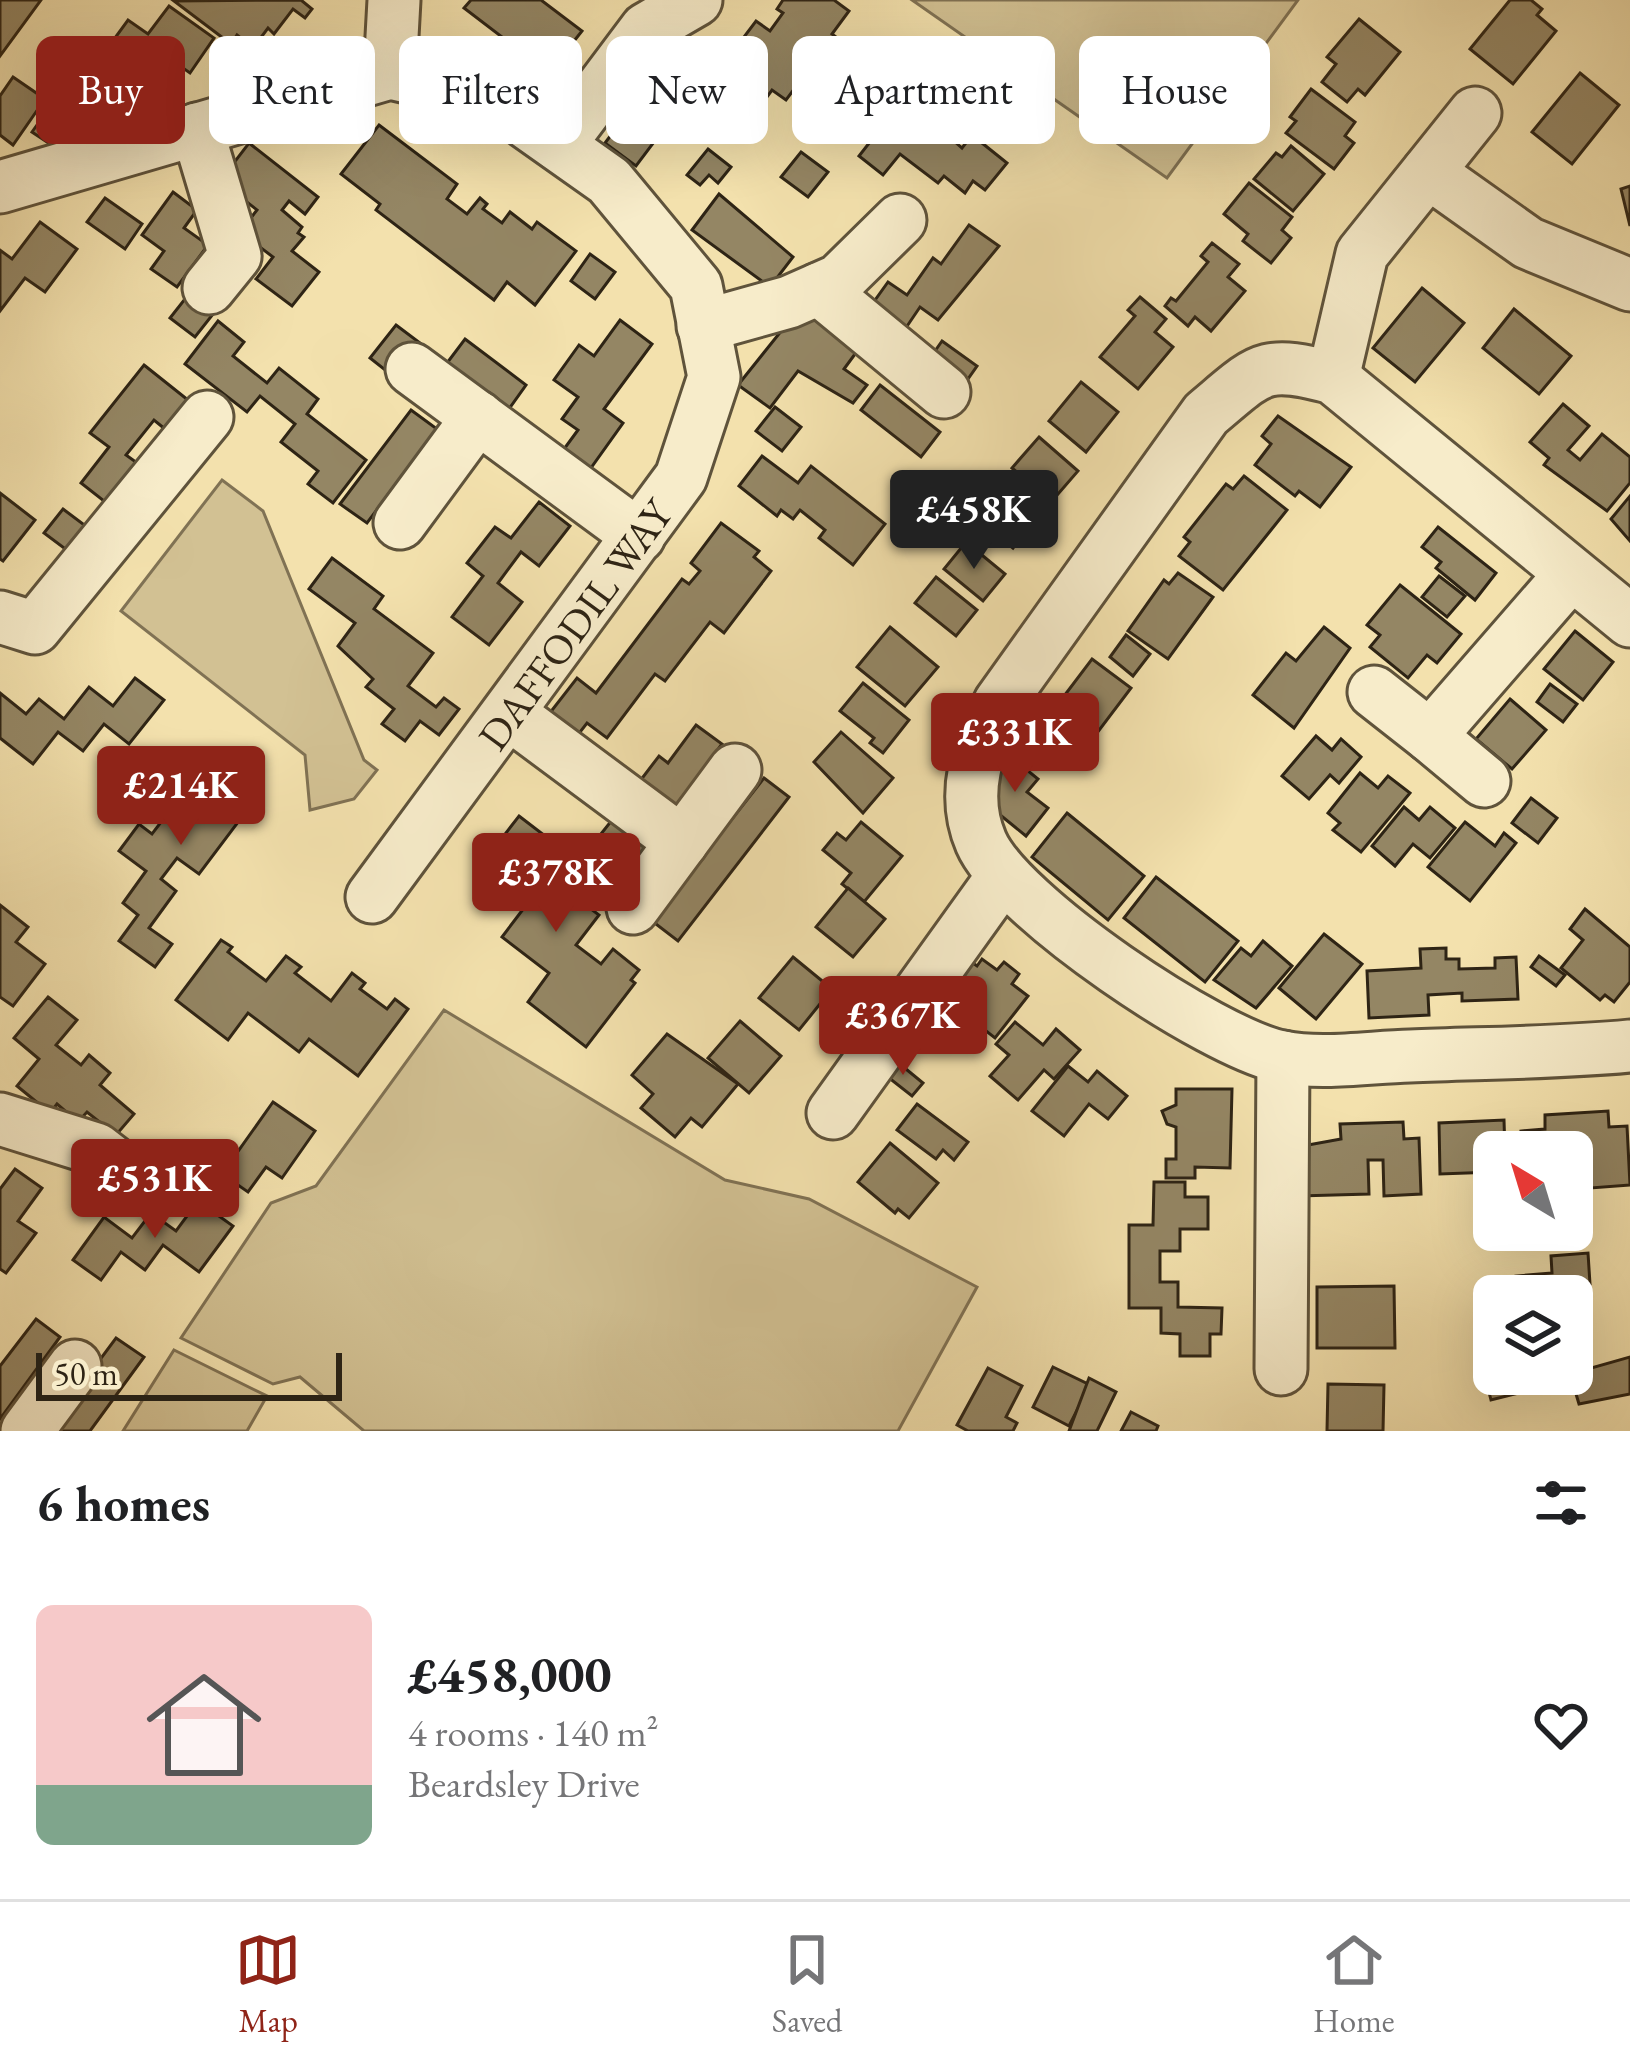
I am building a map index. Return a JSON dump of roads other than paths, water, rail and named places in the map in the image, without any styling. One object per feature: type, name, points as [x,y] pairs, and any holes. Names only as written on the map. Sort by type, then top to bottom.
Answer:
[{"type":"street","points":[[390,73],[394,0]]},
{"type":"street","points":[[559,145],[646,29],[697,0]]},
{"type":"street","name":"DAFFODIL WAY","points":[[0,187],[390,73],[489,96],[609,181],[696,286],[714,377],[681,477],[511,715],[373,897]]},
{"type":"street","points":[[1333,378],[1362,254],[1475,113]]},
{"type":"street","points":[[196,129],[235,256],[209,288]]},
{"type":"street","points":[[1429,172],[1528,244],[1630,285]]},
{"type":"street","points":[[704,326],[839,280],[900,220]]},
{"type":"street","points":[[819,289],[944,392]]},
{"type":"street","points":[[1630,621],[1333,378],[1282,364],[1247,379],[1206,414],[1000,702],[975,752],[972,802],[980,842],[1003,876],[1039,910],[1209,1030],[1282,1057],[1630,1046]]},
{"type":"street","points":[[412,369],[640,536]]},
{"type":"street","points":[[17,623],[207,417]]},
{"type":"street","points":[[400,524],[478,417]]},
{"type":"street","points":[[1430,736],[1571,574]]},
{"type":"street","points":[[1374,692],[1484,781]]},
{"type":"street","points":[[511,715],[682,842]]},
{"type":"street","points":[[633,908],[735,770]]},
{"type":"street","points":[[833,1113],[1003,876]]},
{"type":"street","points":[[1281,1370],[1282,1057]]},
{"type":"street","points":[[0,1119],[96,1149],[148,1189]]},
{"type":"street","points":[[27,1431],[75,1366]]}]
